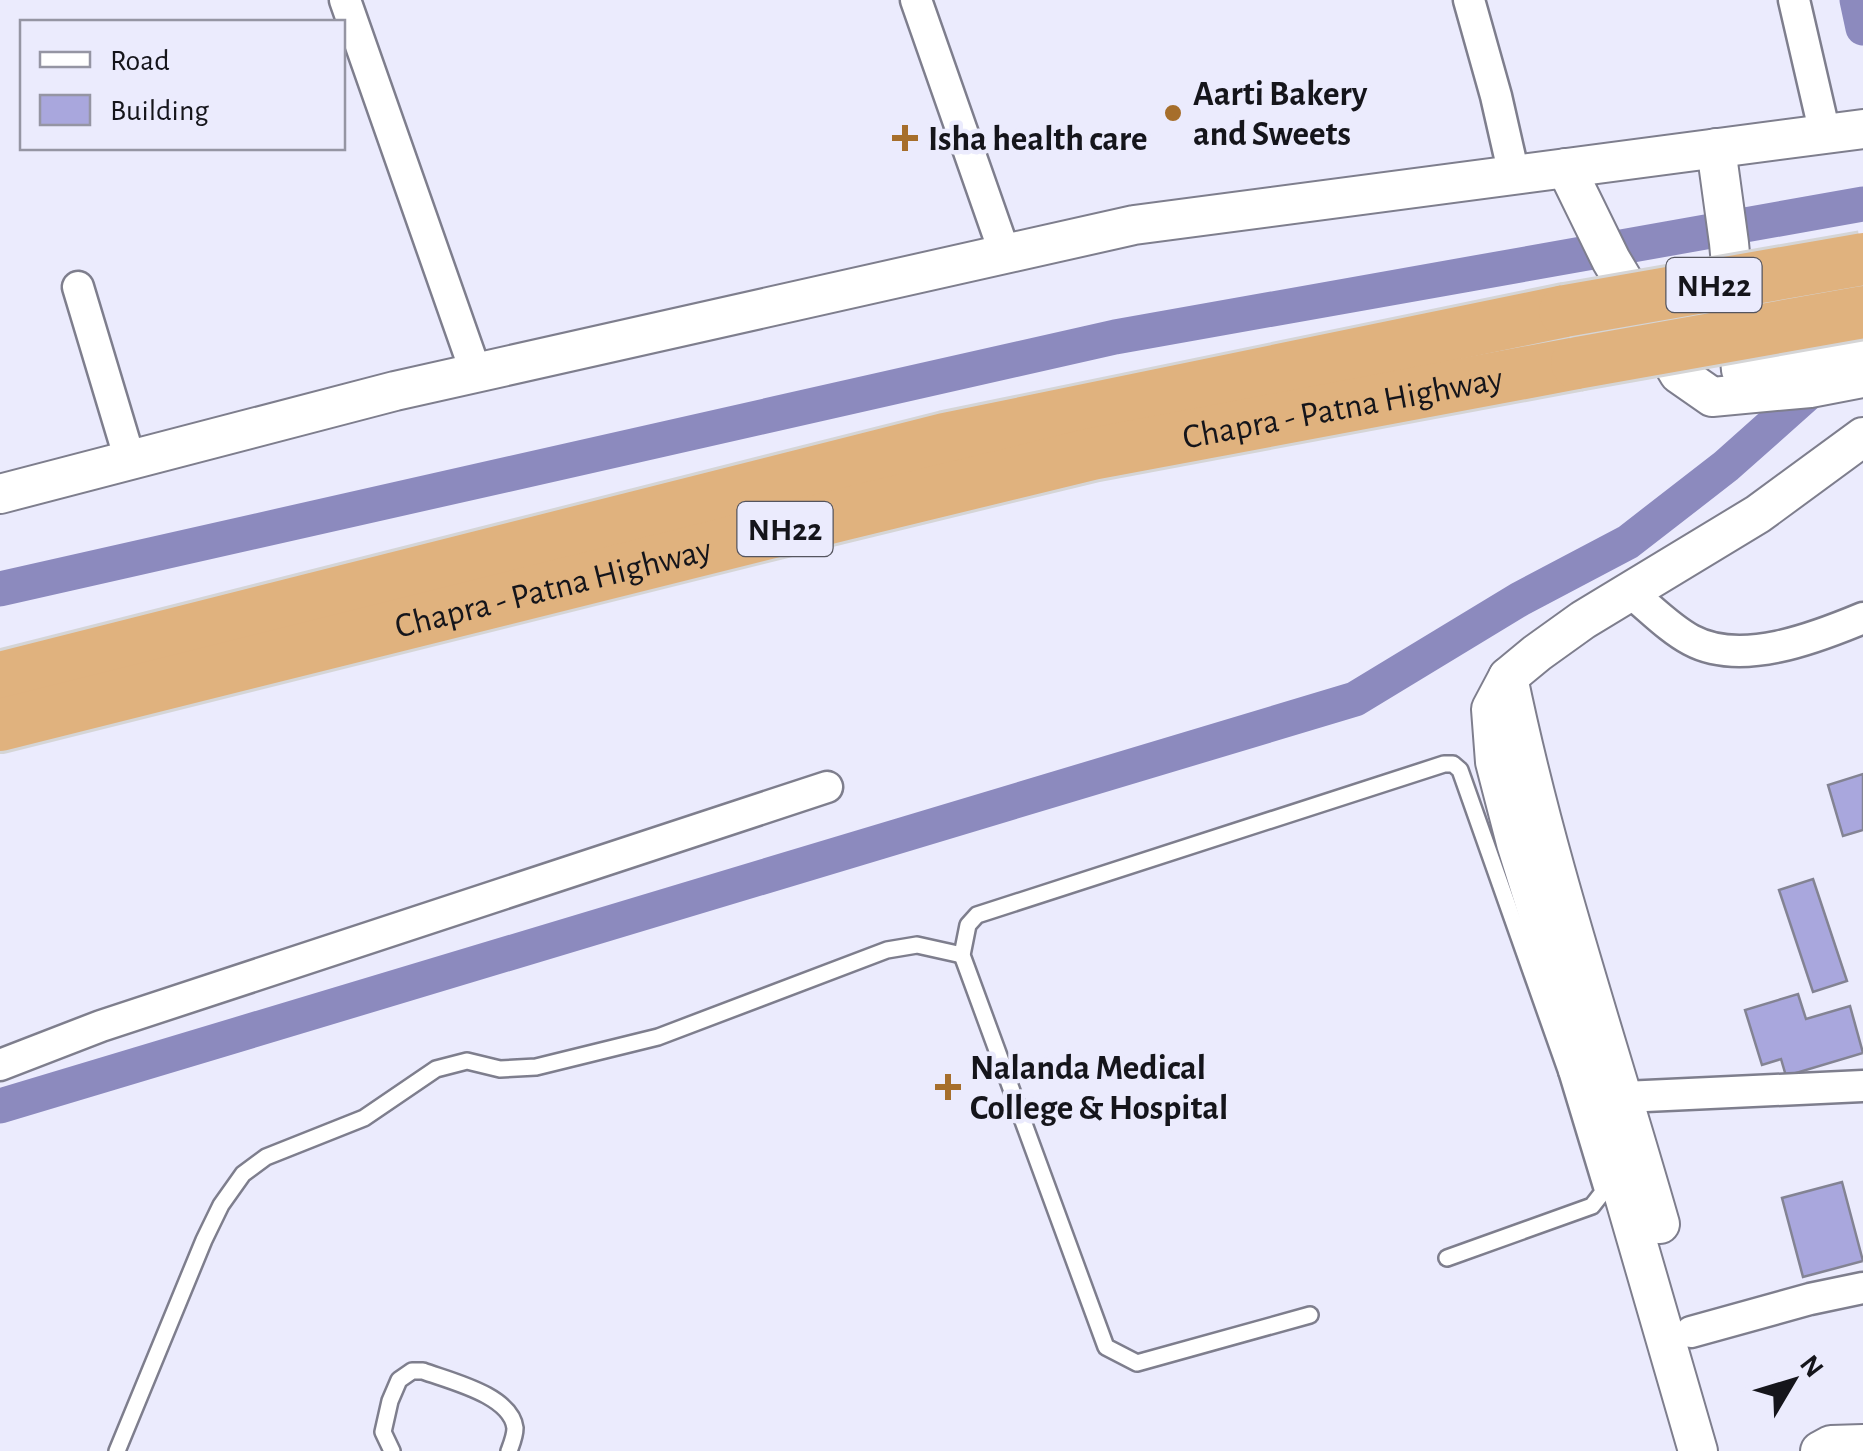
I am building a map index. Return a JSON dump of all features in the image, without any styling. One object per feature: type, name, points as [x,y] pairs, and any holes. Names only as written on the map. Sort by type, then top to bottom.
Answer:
[{"type":"highway","name":"NH22","points":[[1552,314],[1863,260]]},
{"type":"highway","points":[[1552,314],[1562,366]]},
{"type":"highway","name":"Chapra - Patna Highway","points":[[0,678],[945,439],[1552,314]]},
{"type":"highway","name":"NH22","points":[[1562,366],[1860,356]]},
{"type":"highway","name":"Chapra - Patna Highway","points":[[0,726],[1092,454],[1562,366]]},
{"type":"street","points":[[346,0],[476,373]]},
{"type":"street","points":[[916,0],[1005,254]]},
{"type":"street","points":[[1470,0],[1514,175]]},
{"type":"street","points":[[0,494],[395,391],[1134,225],[1846,131],[1794,0]]},
{"type":"street","points":[[1716,148],[1741,370],[1802,376]]},
{"type":"street","points":[[1566,168],[1611,260],[1679,374],[1712,397],[1802,376],[1860,356]]},
{"type":"street","points":[[78,287],[130,460]]},
{"type":"street","points":[[1698,1451],[1667,1339],[1576,1069],[1494,762],[1491,709],[1508,677],[1568,631],[1758,514],[1863,437]]},
{"type":"street","points":[[1630,592],[1689,639],[1714,650],[1778,647],[1863,618]]},
{"type":"street","points":[[1508,677],[1568,915],[1624,1097],[1722,1451]]},
{"type":"street","points":[[0,1065],[120,1020],[827,787]]},
{"type":"street","points":[[1624,1097],[1863,1086]]},
{"type":"street","points":[[1691,1332],[1863,1288]]},
{"type":"street","points":[[1820,1451],[1831,1446],[1863,1444]]},
{"type":"lane","points":[[1310,1315],[1137,1363],[1106,1348],[962,956],[968,925],[978,915],[1453,764],[1460,770],[1576,1069],[1603,1192],[1592,1206],[1448,1258]]},
{"type":"lane","points":[[117,1451],[221,1205],[243,1174],[266,1157],[364,1118],[436,1069],[467,1061],[500,1069],[536,1067],[658,1037],[887,950],[917,945],[962,956]]},
{"type":"lane","points":[[392,1451],[383,1432],[390,1401],[399,1380],[412,1370],[490,1397],[504,1406],[516,1432],[509,1451]]},
{"type":"building","points":[[1863,774],[1863,830],[1843,836],[1828,785]]},
{"type":"building","points":[[1813,879],[1847,981],[1813,992],[1779,890]]},
{"type":"building","points":[[1798,994],[1806,1019],[1850,1006],[1863,1053],[1786,1076],[1781,1059],[1762,1065],[1745,1010]]},
{"type":"building","points":[[1842,1182],[1863,1261],[1803,1277],[1782,1198]]},
{"type":"waterway","points":[[1857,0],[1863,28]]},
{"type":"waterway","points":[[0,589],[1115,337],[1863,204]]},
{"type":"waterway","points":[[0,1106],[1355,699],[1520,599],[1628,542],[1726,466],[1816,386],[1822,373]]},
{"type":"place","name":"Aarti Bakery and Sweets","points":[[1173,113]]},
{"type":"place","name":"Isha health care","points":[[905,138]]},
{"type":"place","name":"Nalanda Medical College & Hospital","points":[[948,1087]]}]
